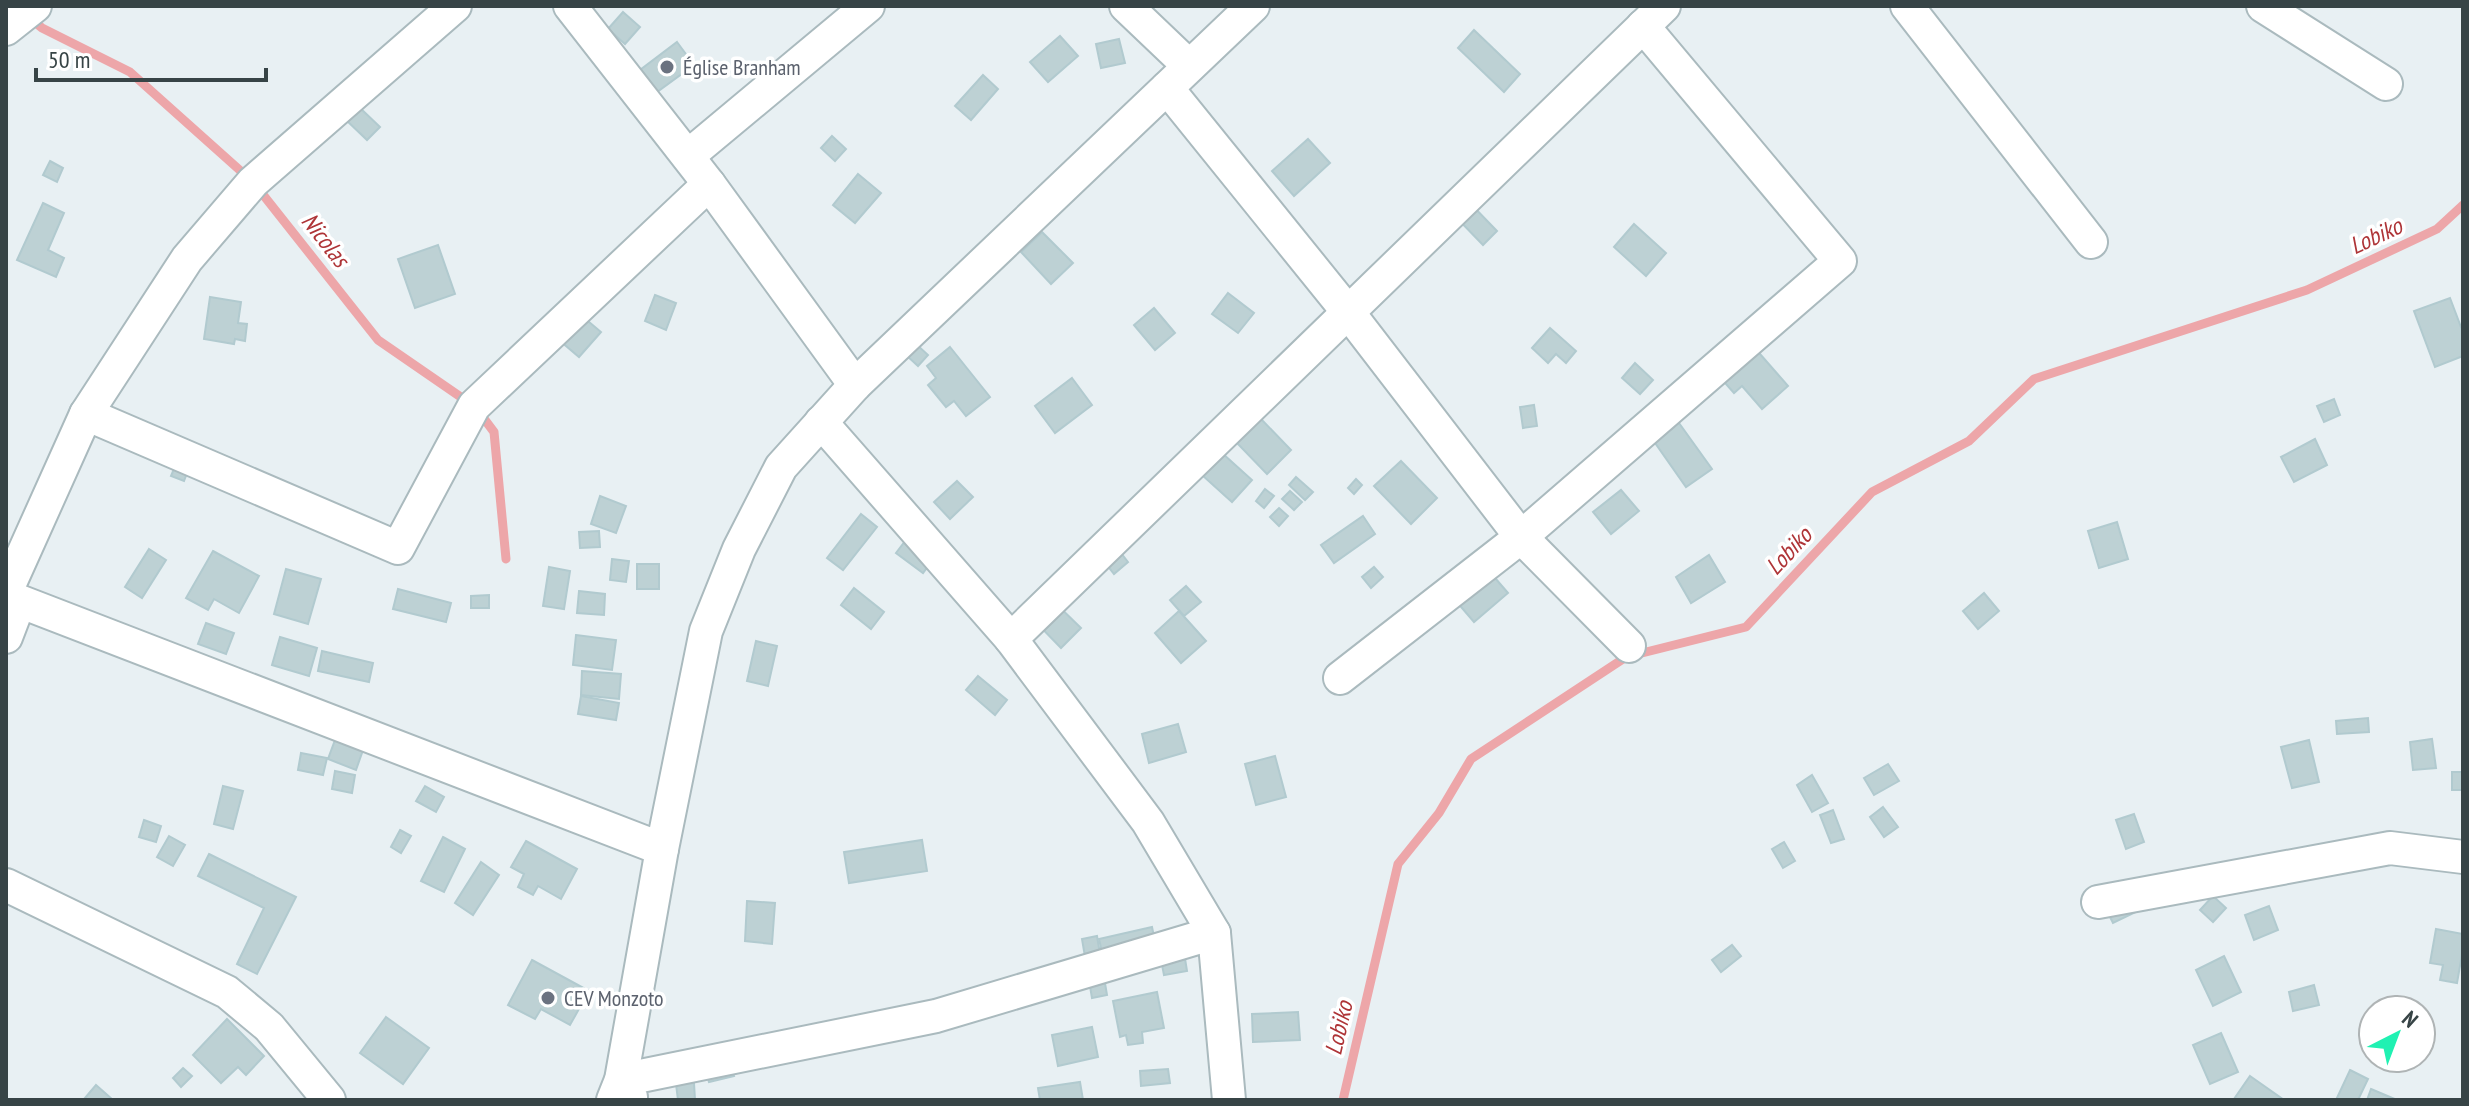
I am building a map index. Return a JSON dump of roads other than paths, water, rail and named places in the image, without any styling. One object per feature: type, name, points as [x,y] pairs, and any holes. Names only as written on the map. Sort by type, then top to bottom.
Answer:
[{"type":"street","points":[[6,29],[35,6]]},
{"type":"street","points":[[6,637],[10,597],[86,414],[187,259],[253,182],[455,6]]},
{"type":"street","points":[[570,6],[688,156],[855,385]]},
{"type":"street","points":[[688,156],[868,6]]},
{"type":"street","points":[[1126,6],[1348,312],[1521,537],[1629,646]]},
{"type":"street","points":[[1214,933],[936,1016],[622,1093],[662,849],[706,631],[739,549],[781,467],[855,385],[1253,6]]},
{"type":"street","points":[[1907,6],[2091,242]]},
{"type":"street","points":[[2263,6],[2386,84]]},
{"type":"street","points":[[1011,639],[1653,16],[1840,261],[1521,537],[1340,678]]},
{"type":"street","points":[[86,414],[398,548],[474,406],[709,184]]},
{"type":"street","points":[[821,422],[1011,639],[1148,822],[1214,933],[1229,1100]]},
{"type":"street","points":[[10,597],[662,849]]},
{"type":"street","points":[[2098,902],[2390,848],[2463,857]]},
{"type":"street","points":[[6,885],[227,992],[269,1027],[329,1100]]},
{"type":"waterway","name":"Nicolas","points":[[31,19],[42,28],[130,72],[253,182],[378,340],[468,402]]},
{"type":"waterway","name":"Lobiko","points":[[1343,1100],[1398,864],[1439,813],[1471,759],[1626,657],[1746,627],[1872,492],[1969,441],[2034,379],[2307,290],[2437,229],[2463,205]]},
{"type":"waterway","name":"Nicolas","points":[[479,412],[494,432],[506,559]]},
{"type":"place","name":"Église Branham","points":[[667,67]]},
{"type":"place","name":"CEV Monzoto","points":[[548,998]]}]
